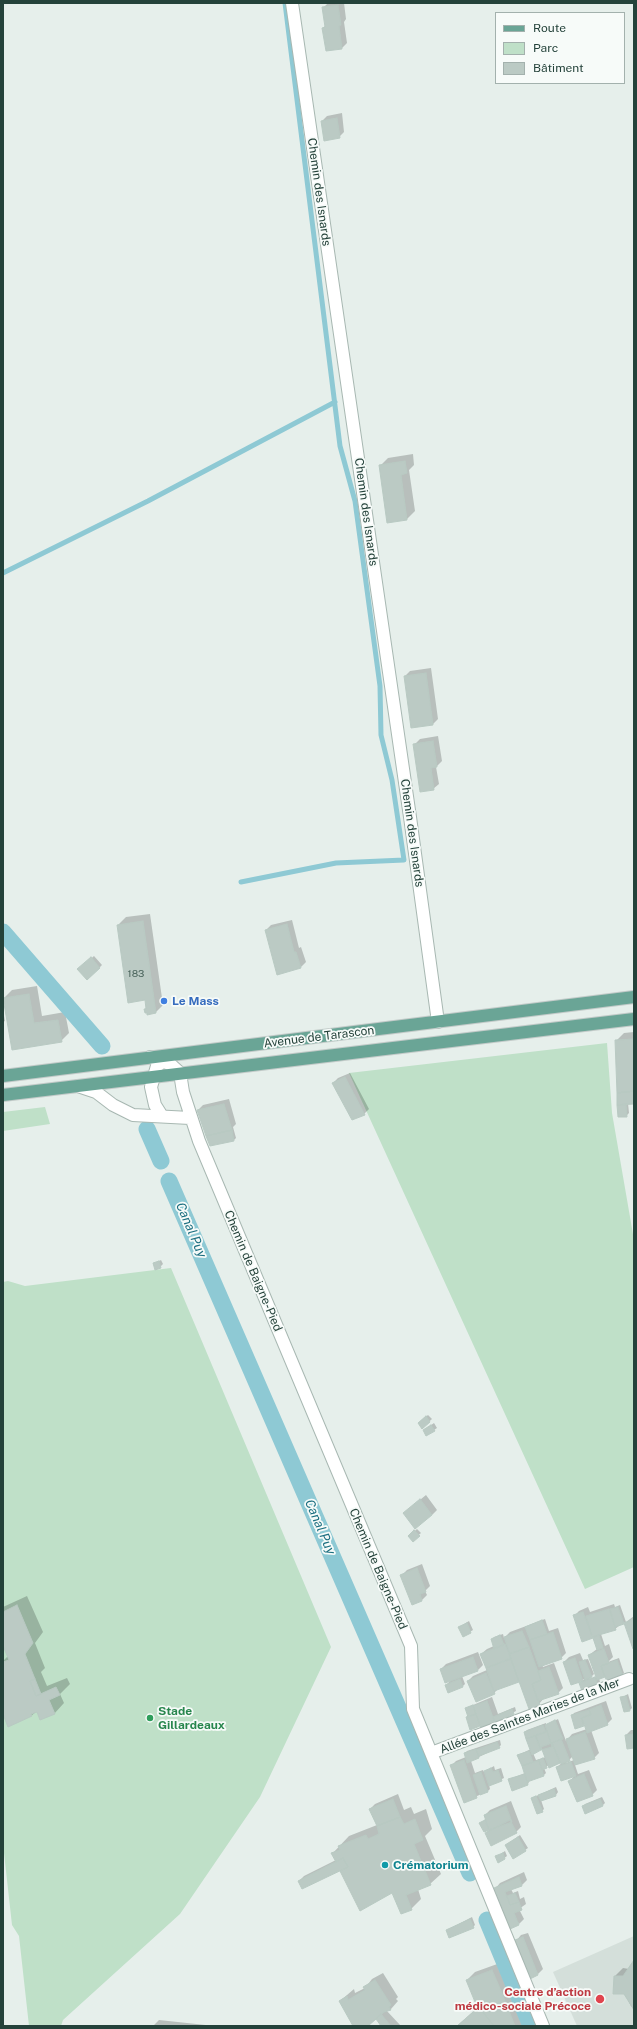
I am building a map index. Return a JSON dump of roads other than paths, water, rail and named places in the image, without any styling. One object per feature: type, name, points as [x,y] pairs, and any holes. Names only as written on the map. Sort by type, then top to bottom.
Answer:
[{"type":"main road","name":"Avenue de Tarascon","points":[[3,1076],[150,1057],[168,1058],[634,997]]},
{"type":"main road","name":"Avenue de Tarascon","points":[[3,1095],[634,1019]]},
{"type":"street","name":"Chemin des Isnards","points":[[292,3],[409,809],[438,1022]]},
{"type":"street","points":[[162,1116],[152,1098],[153,1077],[157,1066],[168,1058],[170,1064],[180,1074]]},
{"type":"street","name":"Chemin de Baigne-Pied","points":[[180,1074],[190,1118],[199,1141],[411,1646],[413,1709],[543,2026]]},
{"type":"street","points":[[78,1086],[96,1092],[122,1110],[133,1115],[190,1118]]},
{"type":"street","name":"Allée des Saintes Maries de la Mer","points":[[431,1753],[629,1679]]},
{"type":"waterway","points":[[241,882],[336,863],[404,860],[392,780],[381,735],[380,686],[355,501],[340,446],[285,3]]},
{"type":"waterway","points":[[3,573],[148,501],[335,402]]},
{"type":"waterway","name":"Canal Puy","points":[[3,932],[102,1046]]},
{"type":"waterway","name":"Canal Puy","points":[[147,1129],[161,1161]]},
{"type":"waterway","name":"Canal Puy","points":[[169,1181],[470,1873]]},
{"type":"waterway","name":"Canal Puy","points":[[487,1920],[531,2026]]},
{"type":"place","name":"Le Mass","points":[[164,1001]]},
{"type":"place","name":"Stade Gillardeaux","points":[[150,1718]]},
{"type":"place","name":"Crématorium","points":[[385,1865]]},
{"type":"place","name":"Centre d’action médico-sociale Précoce","points":[[600,1999]]}]
